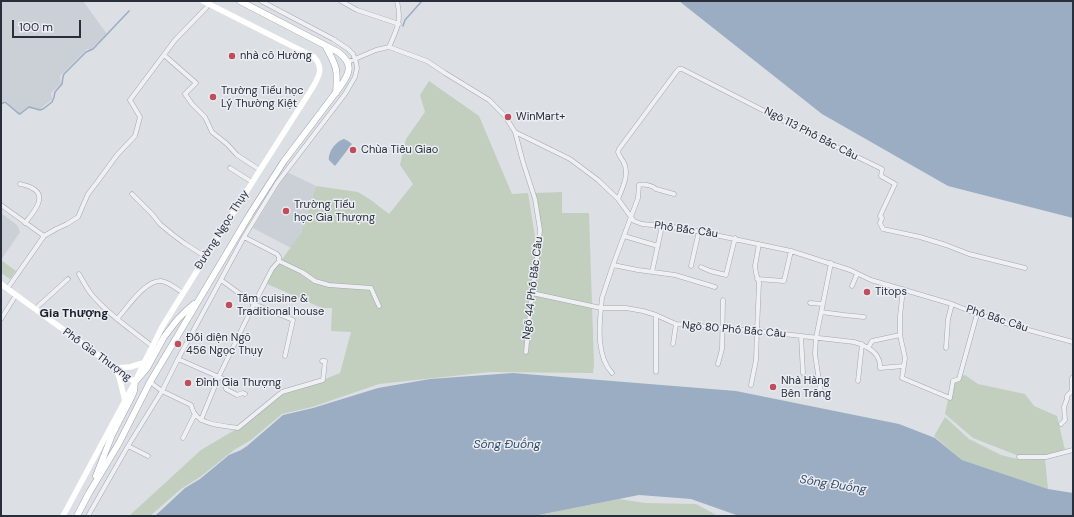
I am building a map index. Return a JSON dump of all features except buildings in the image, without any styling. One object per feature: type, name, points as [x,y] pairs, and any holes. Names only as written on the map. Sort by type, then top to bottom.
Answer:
[{"type":"main road","points":[[240,1],[342,55],[348,62]]},
{"type":"main road","points":[[326,47],[336,66],[336,93]]},
{"type":"main road","name":"Đường Ngọc Thụy","points":[[77,516],[119,443],[150,382],[197,302],[284,161],[336,93],[348,74],[348,62]]},
{"type":"main road","points":[[90,493],[108,443],[134,391],[135,382],[147,368],[164,337],[177,320],[197,302]]},
{"type":"street","points":[[261,1],[333,39],[348,49],[356,60]]},
{"type":"street","points":[[341,1],[357,10],[399,24]]},
{"type":"street","points":[[389,48],[399,24],[400,15],[397,1]]},
{"type":"street","points":[[7,289],[44,236],[78,217],[88,194],[117,155],[135,136],[140,117],[130,100],[175,40],[201,13],[206,2]]},
{"type":"street","name":"Đường Ngọc Thụy","points":[[63,516],[135,382],[162,327],[319,77],[319,65],[314,57],[206,2]]},
{"type":"street","points":[[348,62],[356,60],[376,50],[389,48],[427,61],[489,100],[505,116],[515,132],[570,159],[598,180],[618,199],[631,217]]},
{"type":"street","points":[[164,56],[196,83],[186,94],[192,104],[205,117],[211,131],[237,155],[260,170]]},
{"type":"street","name":"Đường Ngọc Thụy","points":[[88,516],[162,390],[244,237],[277,183],[348,91],[356,74],[356,60]]},
{"type":"street","name":"Ngõ 113 Phố Bắc Cầu","points":[[618,199],[627,172],[623,160],[618,152],[619,149],[677,71],[682,69],[882,169],[881,176],[895,184],[880,216],[882,218],[880,223],[883,229],[920,237],[969,254],[1025,268]]},
{"type":"street","name":"Ngõ 44 Phố Bắc Cầu","points":[[515,132],[535,199],[540,230],[526,352]]},
{"type":"street","points":[[230,168],[252,182]]},
{"type":"street","points":[[20,184],[34,188],[39,193],[40,197],[39,203],[25,223]]},
{"type":"street","points":[[612,373],[606,364],[599,330],[602,298],[638,198],[639,185],[648,185],[674,194]]},
{"type":"street","points":[[132,194],[160,224],[184,243],[206,257]]},
{"type":"street","points":[[1,205],[44,236]]},
{"type":"street","name":"Phố Bắc Cầu","points":[[631,217],[634,221],[642,224],[699,231],[791,251],[831,263],[871,280],[952,304],[977,314],[1021,328],[1073,342]]},
{"type":"street","points":[[652,272],[662,226]]},
{"type":"street","points":[[690,266],[699,231]]},
{"type":"street","points":[[624,236],[658,246]]},
{"type":"street","points":[[244,237],[277,254],[279,261]]},
{"type":"street","points":[[701,267],[726,275],[735,238]]},
{"type":"street","points":[[751,385],[756,360],[759,283],[757,280],[755,266],[759,244]]},
{"type":"street","points":[[757,280],[784,281],[791,251]]},
{"type":"street","points":[[201,420],[219,376],[254,304],[272,269],[279,261]]},
{"type":"street","points":[[279,261],[302,272],[315,281],[329,285],[371,288],[379,306]]},
{"type":"street","points":[[821,394],[815,354],[816,338],[831,263]]},
{"type":"street","points":[[613,265],[676,275],[715,287]]},
{"type":"street","points":[[79,274],[91,293],[104,308],[153,347]]},
{"type":"street","points":[[852,286],[857,274]]},
{"type":"street","points":[[35,309],[68,279]]},
{"type":"street","points":[[222,280],[254,304],[293,320],[285,356]]},
{"type":"street","points":[[117,319],[149,284],[161,281],[183,293]]},
{"type":"street","name":"Phố Gia Thượng","points":[[1,284],[135,382]]},
{"type":"street","points":[[903,289],[900,316],[900,335],[905,358],[902,378],[950,398],[954,381],[959,379],[977,314]]},
{"type":"street","name":"Ngõ 80 Phố Bắc Cầu","points":[[532,293],[601,308],[626,308],[643,311],[676,324],[854,342],[862,344],[868,348]]},
{"type":"street","points":[[1,320],[16,295]]},
{"type":"street","points":[[718,364],[722,349],[723,300]]},
{"type":"street","points":[[810,303],[823,304]]},
{"type":"street","points":[[946,348],[948,319],[952,304]]},
{"type":"street","points":[[821,312],[844,316],[864,317]]},
{"type":"street","points":[[656,315],[656,372]]},
{"type":"street","points":[[673,344],[676,324]]},
{"type":"street","points":[[900,335],[872,341],[868,348],[878,357],[880,368],[904,366]]},
{"type":"street","points":[[801,336],[803,373]]},
{"type":"street","points":[[858,381],[862,344]]},
{"type":"street","points":[[178,359],[226,380],[226,389],[237,395],[243,393],[245,394]]},
{"type":"street","points":[[150,382],[191,405],[195,414],[201,420],[238,428],[282,392],[323,380],[325,361],[322,361]]},
{"type":"street","points":[[125,400],[119,376],[115,368],[130,367],[144,363]]},
{"type":"street","points":[[1061,424],[1065,420],[1064,407],[1067,396],[1072,391],[1073,377]]},
{"type":"street","points":[[182,438],[195,414]]},
{"type":"street","points":[[128,446],[148,456]]},
{"type":"street","points":[[1019,457],[1046,457],[1073,450]]},
{"type":"shaded area","points":[[1,1],[83,1],[107,34],[90,50],[87,49],[60,76],[61,84],[51,93],[52,99],[39,110],[29,107],[19,115],[5,100],[1,103]]},
{"type":"shaded area","name":"Trường Tiểu học Gia Thượng","points":[[287,172],[316,186],[301,233],[291,248],[253,228]]},
{"type":"shaded area","points":[[1,213],[17,225],[20,232],[1,260]]},
{"type":"green space","points":[[429,81],[479,116],[512,194],[528,193],[536,243],[540,242],[539,211],[535,193],[562,192],[562,213],[589,213],[593,373],[490,372],[379,384],[312,407],[282,414],[251,440],[234,450],[200,477],[181,489],[150,516],[129,516],[201,450],[238,428],[282,392],[323,380],[340,373],[351,332],[331,331],[332,308],[322,308],[265,283],[301,233],[316,186],[358,192],[389,214],[413,184],[400,165],[406,139],[425,112],[420,95]]},
{"type":"green space","points":[[1,260],[16,271],[10,279],[1,273]]},
{"type":"green space","points":[[965,375],[978,384],[1025,394],[1034,406],[1057,416],[1065,450],[1046,456],[1019,456],[973,438],[945,414],[952,379]]},
{"type":"green space","points":[[945,417],[969,439],[1001,455],[1021,460],[1045,459],[1048,489],[962,460],[934,436]]},
{"type":"green space","points":[[619,499],[645,503],[696,504],[718,516],[534,516]]},
{"type":"water","points":[[679,1],[1073,1],[1073,218],[948,186],[822,114]]},
{"type":"water","points":[[344,139],[352,144],[335,166],[329,160],[331,150],[335,144]]},
{"type":"water","name":"Sông Đuống","points":[[513,373],[736,391],[899,424],[935,438],[962,460],[1048,489],[1073,493],[1073,516],[739,516],[691,499],[639,495],[534,516],[155,516],[185,488],[200,479],[229,455],[247,446],[283,415],[313,408],[378,388],[430,379]]},
{"type":"waterway","points":[[403,26],[405,20],[422,1]]},
{"type":"waterway","points":[[1,104],[5,102],[20,114],[29,107],[40,110],[43,109],[52,102],[55,92],[62,84],[64,74],[86,52],[93,49],[129,11]]},
{"type":"place","name":"nhà cô Hường","points":[[232,56]]},
{"type":"place","name":"Trường Tiểu học Lý Thường Kiệt","points":[[213,97]]},
{"type":"place","name":"WinMart+","points":[[508,117]]},
{"type":"place","name":"Chùa Tiêu Giao","points":[[353,150]]},
{"type":"place","name":"Trường Tiểu học Gia Thượng","points":[[286,211]]},
{"type":"place","name":"Titops","points":[[867,292]]},
{"type":"place","name":"Tấm cuisine & Traditional house","points":[[229,305]]},
{"type":"place","name":"Đối diện Ngõ 456 Ngọc Thụy","points":[[178,344]]},
{"type":"place","name":"Đình Gia Thượng","points":[[188,383]]},
{"type":"place","name":"Nhà Hàng Bên Trăng","points":[[773,387]]},
{"type":"district","name":"Gia Thượng","points":[[74,314]]}]
